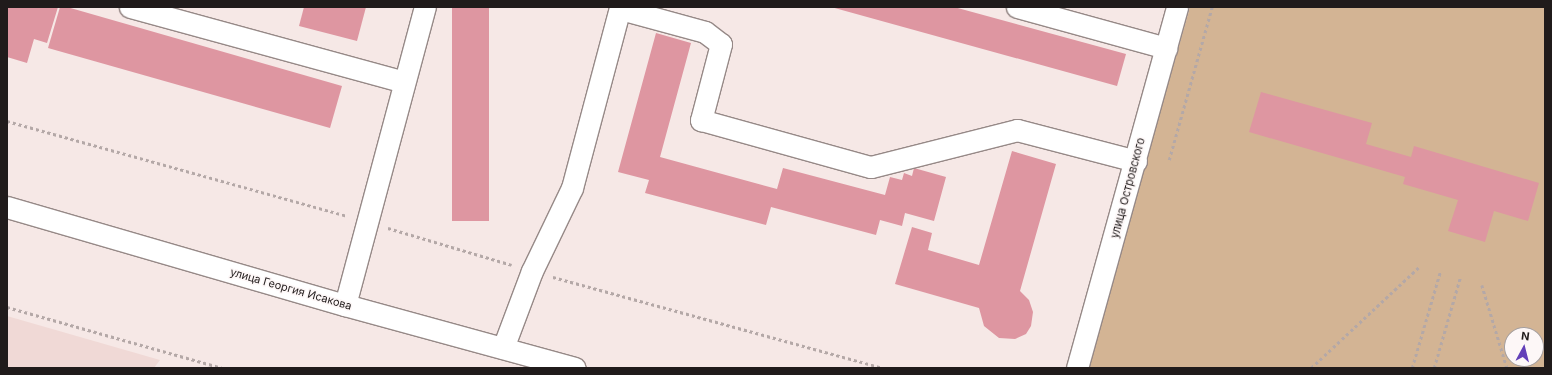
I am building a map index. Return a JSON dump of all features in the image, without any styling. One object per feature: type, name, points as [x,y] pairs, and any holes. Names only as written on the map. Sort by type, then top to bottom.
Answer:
[{"type":"street","points":[[345,305],[425,7]]},
{"type":"street","name":"улица Островского","points":[[1077,368],[1136,161],[1177,7]]},
{"type":"street","points":[[137,8],[404,82]]},
{"type":"street","points":[[503,348],[532,271],[572,188],[621,8],[705,32],[721,44],[701,120],[871,167],[1017,130],[1136,161]]},
{"type":"street","points":[[1026,8],[1166,48]]},
{"type":"street","name":"улица Георгия Исакова","points":[[7,207],[345,305],[575,368]]},
{"type":"path","points":[[1169,160],[1212,7]]},
{"type":"path","points":[[7,121],[368,222],[532,271],[884,368]]},
{"type":"path","points":[[1312,368],[1420,267]]},
{"type":"path","points":[[1412,368],[1440,272]]},
{"type":"path","points":[[1434,368],[1460,278]]},
{"type":"path","points":[[1482,285],[1506,368]]},
{"type":"path","points":[[7,307],[222,368]]},
{"type":"shaded area","points":[[1190,7],[1545,7],[1545,368],[1087,368]]},
{"type":"shaded area","points":[[7,316],[160,360],[154,368],[7,368]]},
{"type":"building","points":[[7,7],[58,7],[47,43],[34,39],[27,63],[7,57]]},
{"type":"building","points":[[60,7],[67,7],[342,86],[330,128],[48,48]]},
{"type":"building","points":[[304,7],[366,7],[357,41],[299,26]]},
{"type":"building","points":[[452,7],[489,7],[489,221],[452,221]]},
{"type":"building","points":[[831,7],[954,7],[1126,54],[1117,86]]},
{"type":"building","points":[[656,33],[691,43],[660,157],[777,189],[783,168],[885,195],[890,177],[902,180],[904,173],[912,176],[914,168],[946,177],[934,221],[905,213],[902,226],[880,220],[876,235],[771,207],[766,225],[645,193],[649,180],[618,172]]},
{"type":"building","points":[[1261,92],[1372,123],[1366,144],[1411,157],[1414,146],[1539,183],[1528,221],[1494,211],[1485,242],[1448,231],[1458,200],[1403,184],[1405,177],[1249,132]]},
{"type":"building","points":[[1012,151],[1056,164],[1020,291],[1029,300],[1033,312],[1031,326],[1026,334],[1015,339],[999,338],[984,326],[979,308],[895,284],[912,227],[932,233],[928,250],[979,265]]}]
